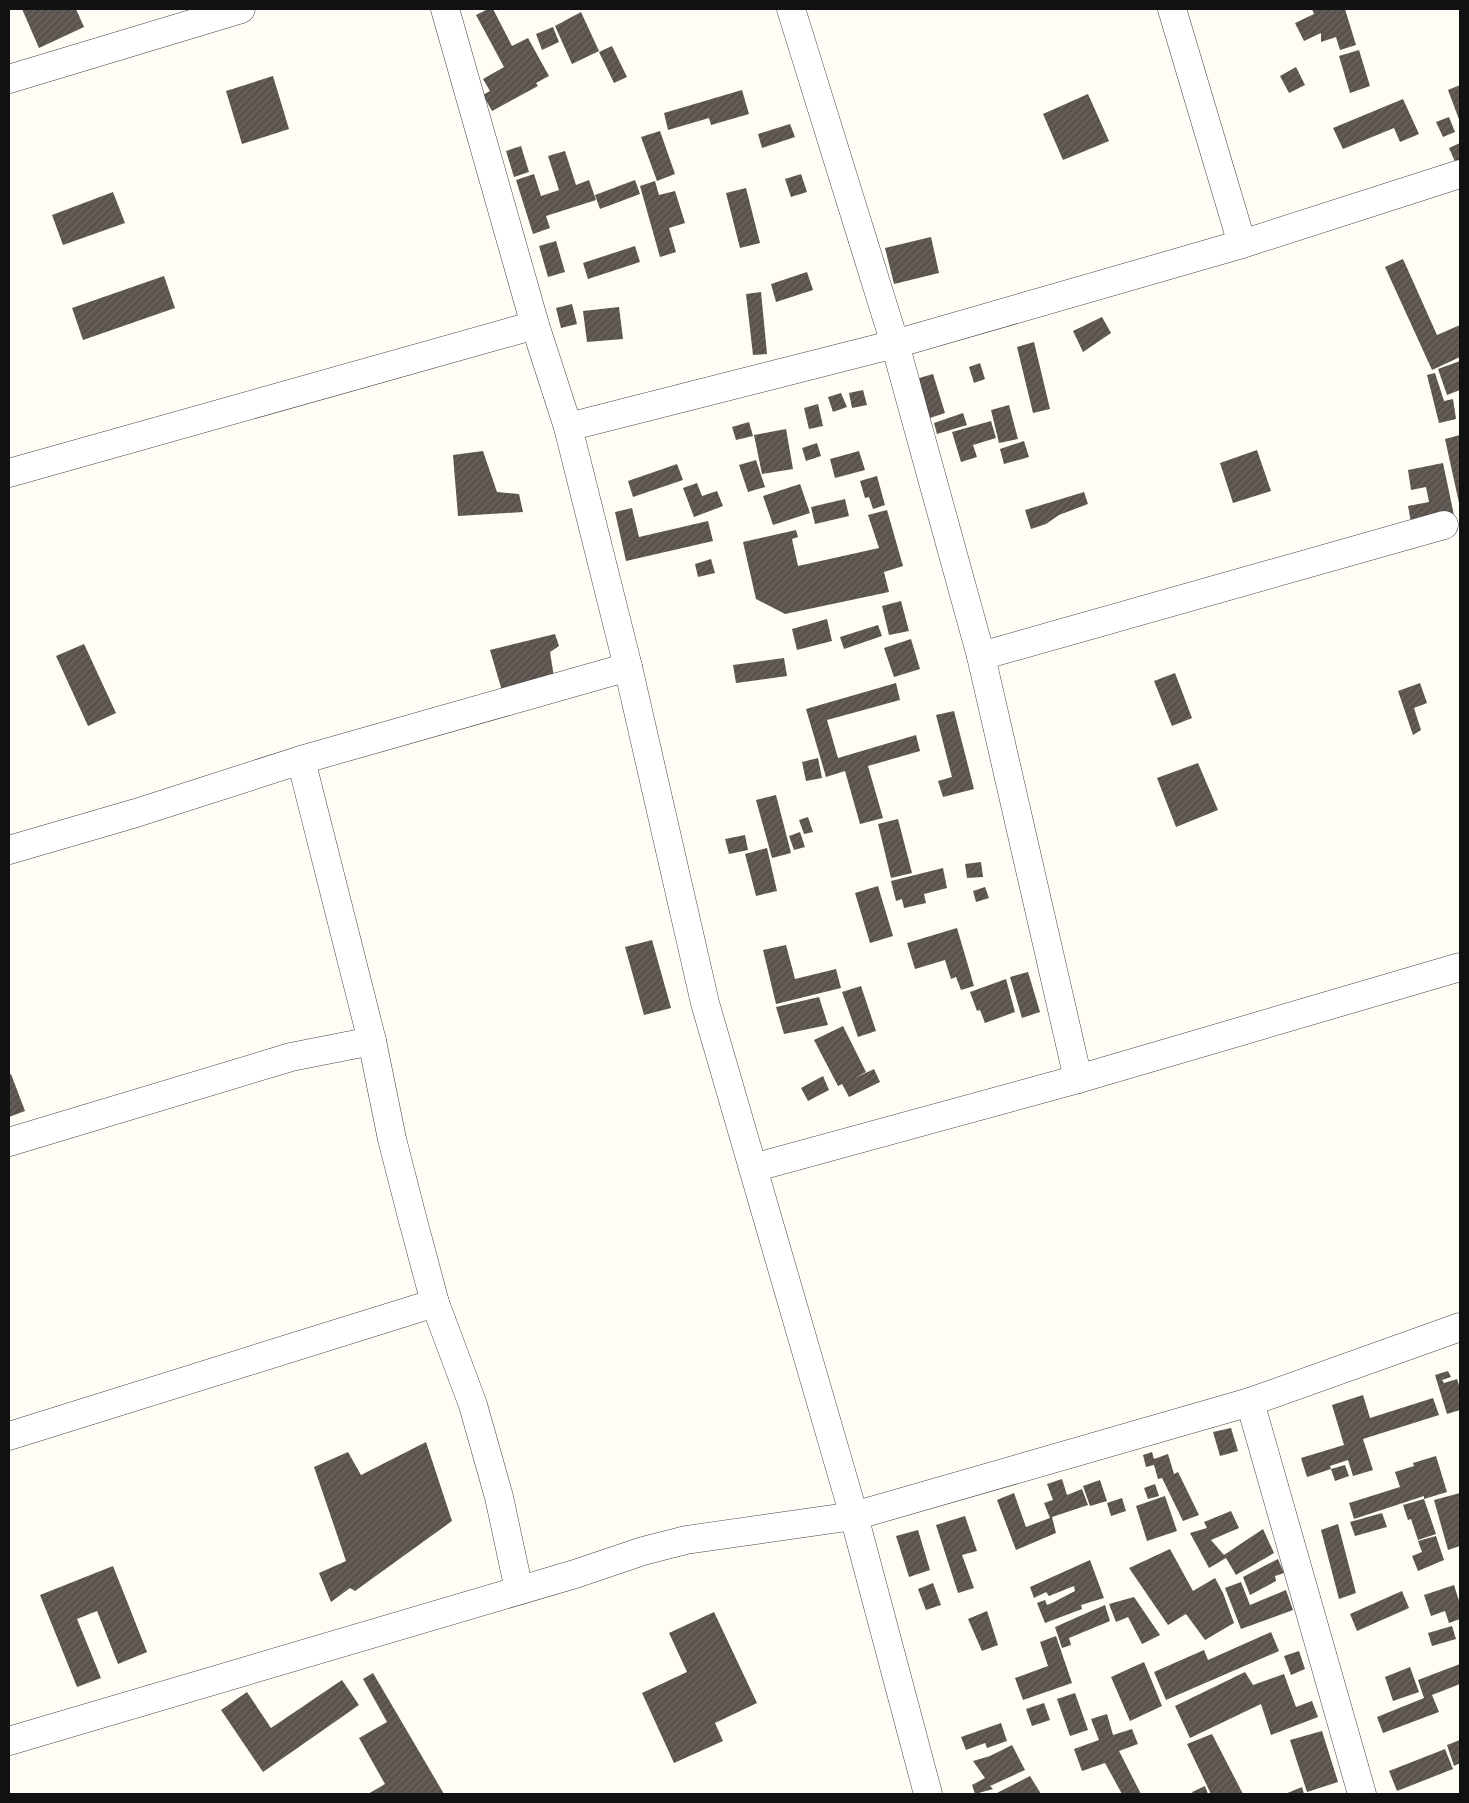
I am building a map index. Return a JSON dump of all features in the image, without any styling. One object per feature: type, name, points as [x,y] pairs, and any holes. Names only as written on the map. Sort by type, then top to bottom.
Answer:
[{"type":"street","points":[[9,79],[241,9]]},
{"type":"street","points":[[445,9],[535,325],[568,427],[628,667],[705,1003],[854,1516],[928,1794]]},
{"type":"street","points":[[791,9],[895,344],[981,656],[1078,1079]]},
{"type":"street","points":[[1172,9],[1242,244]]},
{"type":"street","points":[[568,427],[895,344],[1242,244],[1460,174]]},
{"type":"street","points":[[9,473],[535,325]]},
{"type":"street","points":[[981,656],[1444,526]]},
{"type":"street","points":[[9,850],[136,813],[301,760],[628,667]]},
{"type":"street","points":[[301,760],[372,1041],[392,1139],[435,1303],[473,1405],[499,1497],[519,1590]]},
{"type":"street","points":[[753,1168],[1078,1079],[1460,967]]},
{"type":"street","points":[[9,1142],[291,1057],[372,1041]]},
{"type":"street","points":[[9,1436],[435,1303]]},
{"type":"street","points":[[9,1741],[686,1540],[854,1516],[1250,1402],[1460,1328]]},
{"type":"street","points":[[1250,1402],[1362,1794]]},
{"type":"building","points":[[22,9],[76,9],[84,27],[39,48]]},
{"type":"building","points":[[488,9],[493,9],[512,46],[528,38],[549,76],[536,83],[538,86],[492,111],[483,95],[490,91],[483,79],[504,67],[476,15]]},
{"type":"building","points":[[1312,9],[1345,9],[1356,45],[1340,50],[1336,37],[1321,42],[1321,33],[1304,41],[1295,23],[1314,14]]},
{"type":"building","points":[[581,12],[599,51],[572,64],[555,26]]},
{"type":"building","points":[[553,27],[559,42],[542,50],[536,34]]},
{"type":"building","points":[[612,46],[627,77],[614,83],[599,52]]},
{"type":"building","points":[[1359,50],[1370,86],[1350,93],[1339,56]]},
{"type":"building","points":[[1296,67],[1305,85],[1289,93],[1280,76]]},
{"type":"building","points":[[273,76],[289,129],[242,144],[226,91]]},
{"type":"building","points":[[1460,85],[1460,122],[1448,90]]},
{"type":"building","points":[[742,90],[749,114],[711,125],[709,118],[668,130],[664,113]]},
{"type":"building","points":[[1088,94],[1109,141],[1063,160],[1043,114]]},
{"type":"building","points":[[1403,99],[1419,134],[1400,142],[1394,128],[1343,149],[1333,128]]},
{"type":"building","points":[[1449,117],[1455,132],[1443,137],[1436,122]]},
{"type":"building","points":[[790,124],[795,137],[762,148],[758,134]]},
{"type":"building","points":[[660,131],[675,174],[657,181],[641,137]]},
{"type":"building","points":[[1460,143],[1460,173],[1449,148]]},
{"type":"building","points":[[521,146],[529,172],[514,177],[506,151]]},
{"type":"building","points":[[565,151],[576,185],[589,180],[596,200],[546,216],[550,228],[533,234],[516,180],[534,174],[541,196],[559,190],[548,156]]},
{"type":"building","points":[[801,174],[807,192],[791,197],[785,179]]},
{"type":"building","points":[[635,180],[640,194],[600,209],[595,195]]},
{"type":"building","points":[[655,181],[659,195],[675,191],[685,223],[669,228],[676,252],[660,257],[640,186]]},
{"type":"building","points":[[746,188],[760,243],[740,248],[726,193]]},
{"type":"building","points":[[113,192],[125,223],[63,245],[52,215]]},
{"type":"building","points":[[931,237],[939,273],[894,284],[885,248]]},
{"type":"building","points":[[556,241],[565,272],[548,277],[539,246]]},
{"type":"building","points":[[635,246],[640,262],[588,279],[583,263]]},
{"type":"building","points":[[1403,259],[1437,335],[1460,325],[1460,357],[1432,370],[1385,267]]},
{"type":"building","points":[[807,272],[813,290],[776,302],[771,284]]},
{"type":"building","points":[[164,276],[175,308],[83,340],[72,308]]},
{"type":"building","points":[[761,292],[767,354],[753,355],[746,294]]},
{"type":"building","points":[[572,304],[577,324],[561,328],[556,308]]},
{"type":"building","points":[[619,307],[623,339],[587,342],[583,311]]},
{"type":"building","points":[[1102,317],[1111,333],[1083,352],[1073,331]]},
{"type":"building","points":[[1034,342],[1050,409],[1033,413],[1017,347]]},
{"type":"building","points":[[1460,361],[1460,390],[1447,395],[1438,369]]},
{"type":"building","points":[[980,363],[985,379],[974,383],[969,367]]},
{"type":"building","points":[[1435,373],[1444,401],[1453,399],[1456,419],[1439,423],[1427,375]]},
{"type":"building","points":[[933,374],[945,413],[930,418],[926,407],[909,381]]},
{"type":"building","points":[[863,390],[867,405],[852,408],[849,393]]},
{"type":"building","points":[[841,393],[847,407],[833,412],[828,397]]},
{"type":"building","points":[[818,404],[823,426],[809,429],[804,408]]},
{"type":"building","points":[[1009,405],[1018,439],[999,443],[991,410]]},
{"type":"building","points":[[963,413],[967,425],[937,434],[934,423]]},
{"type":"building","points":[[991,421],[996,438],[973,445],[977,457],[961,462],[952,432]]},
{"type":"building","points":[[749,422],[753,436],[736,440],[732,427]]},
{"type":"building","points":[[786,429],[793,469],[762,474],[754,435]]},
{"type":"building","points":[[1460,435],[1460,503],[1459,503],[1445,439]]},
{"type":"building","points":[[1024,441],[1029,457],[1004,464],[1000,449]]},
{"type":"building","points":[[817,443],[821,456],[806,461],[802,448]]},
{"type":"building","points":[[1257,450],[1271,491],[1233,503],[1220,463]]},
{"type":"building","points":[[483,451],[497,492],[519,494],[523,512],[458,516],[453,455]]},
{"type":"building","points":[[859,451],[865,470],[835,478],[830,459]]},
{"type":"building","points":[[756,460],[765,487],[748,492],[739,465]]},
{"type":"building","points":[[1443,463],[1455,520],[1412,528],[1408,506],[1429,502],[1426,487],[1411,490],[1408,470]]},
{"type":"building","points":[[677,464],[683,480],[633,497],[628,481]]},
{"type":"building","points":[[877,476],[885,505],[873,509],[869,497],[865,498],[860,481]]},
{"type":"building","points":[[697,483],[702,496],[717,491],[723,506],[694,517],[683,488]]},
{"type":"building","points":[[800,484],[810,513],[773,525],[763,496]]},
{"type":"building","points":[[1084,492],[1088,504],[1059,515],[1046,524],[1031,529],[1025,510]]},
{"type":"building","points":[[845,499],[849,516],[815,524],[811,507]]},
{"type":"building","points":[[632,508],[639,537],[708,521],[713,541],[626,561],[615,512]]},
{"type":"building","points":[[887,510],[903,566],[884,572],[889,592],[785,614],[756,599],[743,542],[796,530],[798,537],[792,539],[798,566],[879,548],[868,515]]},
{"type":"building","points":[[711,559],[715,573],[698,577],[695,564]]},
{"type":"building","points":[[901,601],[909,631],[889,635],[882,606]]},
{"type":"building","points":[[827,619],[832,641],[797,650],[792,629]]},
{"type":"building","points":[[878,625],[882,636],[844,649],[840,637]]},
{"type":"building","points":[[555,634],[559,646],[550,652],[554,677],[502,691],[490,650]]},
{"type":"building","points":[[911,639],[920,669],[894,677],[884,648]]},
{"type":"building","points":[[84,644],[116,713],[88,726],[56,656]]},
{"type":"building","points":[[784,658],[787,676],[736,683],[733,665]]},
{"type":"building","points":[[1175,673],[1192,718],[1172,726],[1154,681]]},
{"type":"building","points":[[896,683],[900,700],[827,720],[838,758],[916,735],[920,751],[868,766],[883,818],[860,824],[845,771],[826,777],[806,709]]},
{"type":"building","points":[[1420,683],[1427,703],[1414,708],[1421,730],[1413,735],[1398,691]]},
{"type":"building","points":[[954,711],[974,789],[943,797],[938,781],[952,777],[936,715]]},
{"type":"building","points":[[818,758],[822,778],[806,781],[802,762]]},
{"type":"building","points":[[1198,763],[1218,810],[1176,827],[1157,778]]},
{"type":"building","points":[[776,795],[791,853],[772,858],[756,800]]},
{"type":"building","points":[[808,817],[813,832],[804,834],[799,820]]},
{"type":"building","points":[[898,819],[912,873],[891,878],[878,824]]},
{"type":"building","points":[[800,832],[805,847],[794,850],[789,836]]},
{"type":"building","points":[[745,835],[748,850],[729,854],[725,839]]},
{"type":"building","points":[[767,848],[777,891],[756,896],[745,854]]},
{"type":"building","points":[[981,862],[983,877],[967,878],[965,864]]},
{"type":"building","points":[[943,868],[947,888],[924,894],[926,903],[904,908],[902,899],[896,901],[891,881]]},
{"type":"building","points":[[878,886],[893,936],[870,943],[855,893]]},
{"type":"building","points":[[985,887],[989,898],[976,902],[973,891]]},
{"type":"building","points":[[957,928],[974,986],[961,990],[956,977],[951,979],[945,960],[915,969],[907,943]]},
{"type":"building","points":[[652,940],[671,1008],[644,1015],[625,947]]},
{"type":"building","points":[[786,945],[795,979],[836,969],[841,988],[776,1004],[763,950]]},
{"type":"building","points":[[1028,972],[1040,1012],[1022,1018],[1010,977]]},
{"type":"building","points":[[1006,979],[1015,1012],[985,1023],[980,1010],[977,1011],[970,992]]},
{"type":"building","points":[[861,986],[876,1031],[858,1037],[842,992]]},
{"type":"building","points":[[819,997],[828,1025],[784,1034],[776,1007]]},
{"type":"building","points":[[843,1026],[866,1072],[855,1078],[874,1069],[880,1082],[849,1097],[842,1084],[838,1086],[814,1040]]},
{"type":"building","points":[[11,1074],[25,1111],[9,1117],[9,1075]]},
{"type":"building","points":[[823,1076],[829,1090],[808,1101],[801,1088]]},
{"type":"building","points":[[1448,1371],[1451,1377],[1442,1380],[1444,1383],[1457,1379],[1460,1388],[1460,1410],[1447,1414],[1435,1375]]},
{"type":"building","points":[[1363,1395],[1370,1418],[1433,1398],[1439,1415],[1363,1439],[1373,1470],[1353,1476],[1348,1460],[1330,1466],[1331,1469],[1307,1477],[1301,1458],[1344,1445],[1332,1405]]},
{"type":"building","points":[[1231,1428],[1238,1451],[1220,1456],[1213,1432]]},
{"type":"building","points":[[426,1442],[452,1521],[355,1591],[350,1588],[331,1602],[319,1573],[346,1561],[314,1467],[348,1452],[361,1475]]},
{"type":"building","points":[[1152,1452],[1154,1459],[1168,1454],[1174,1474],[1178,1472],[1199,1515],[1183,1521],[1162,1478],[1158,1479],[1154,1465],[1146,1467],[1143,1455]]},
{"type":"building","points":[[1436,1456],[1447,1492],[1424,1499],[1424,1496],[1354,1519],[1349,1503],[1400,1487],[1395,1472],[1414,1466],[1413,1463]]},
{"type":"building","points":[[1345,1465],[1349,1476],[1335,1481],[1331,1469]]},
{"type":"building","points":[[1062,1479],[1067,1495],[1082,1489],[1088,1505],[1052,1517],[1056,1533],[1016,1550],[997,1500],[1014,1493],[1026,1527],[1050,1518],[1044,1503],[1053,1500],[1047,1484]]},
{"type":"building","points":[[1100,1480],[1107,1501],[1090,1506],[1083,1486]]},
{"type":"building","points":[[1155,1484],[1159,1496],[1148,1499],[1144,1488]]},
{"type":"building","points":[[1460,1493],[1460,1546],[1448,1550],[1434,1500]]},
{"type":"building","points":[[1165,1496],[1177,1531],[1147,1541],[1136,1506]]},
{"type":"building","points":[[1122,1498],[1126,1511],[1111,1516],[1107,1503]]},
{"type":"building","points":[[1424,1499],[1436,1534],[1418,1540],[1411,1519],[1408,1520],[1403,1505]]},
{"type":"building","points":[[1231,1511],[1239,1528],[1211,1540],[1224,1555],[1263,1529],[1274,1553],[1236,1575],[1226,1558],[1209,1568],[1190,1533],[1207,1528],[1204,1522]]},
{"type":"building","points":[[1382,1513],[1387,1527],[1355,1536],[1350,1522]]},
{"type":"building","points":[[965,1516],[977,1551],[962,1555],[974,1588],[958,1593],[936,1525]]},
{"type":"building","points":[[1338,1524],[1356,1593],[1339,1599],[1321,1530]]},
{"type":"building","points":[[918,1530],[930,1570],[909,1577],[896,1536]]},
{"type":"building","points":[[1436,1536],[1444,1560],[1418,1571],[1412,1556],[1422,1552],[1418,1541]]},
{"type":"building","points":[[1170,1549],[1193,1591],[1215,1578],[1223,1593],[1234,1623],[1205,1640],[1186,1614],[1168,1625],[1129,1568]]},
{"type":"building","points":[[1278,1559],[1284,1573],[1275,1576],[1276,1581],[1250,1595],[1243,1577]]},
{"type":"building","points":[[1090,1560],[1104,1598],[1081,1605],[1082,1609],[1045,1623],[1037,1603],[1045,1600],[1047,1605],[1054,1602],[1075,1591],[1074,1586],[1049,1596],[1046,1592],[1034,1598],[1030,1587]]},
{"type":"building","points":[[113,1566],[147,1652],[118,1664],[97,1611],[77,1619],[101,1678],[77,1687],[40,1595]]},
{"type":"building","points":[[1241,1582],[1250,1605],[1286,1590],[1293,1610],[1241,1629],[1225,1588]]},
{"type":"building","points":[[933,1583],[941,1605],[926,1610],[918,1589]]},
{"type":"building","points":[[1454,1585],[1460,1604],[1460,1619],[1449,1623],[1445,1611],[1431,1616],[1424,1595]]},
{"type":"building","points":[[1402,1591],[1409,1608],[1357,1631],[1350,1614]]},
{"type":"building","points":[[1134,1597],[1160,1635],[1142,1644],[1128,1617],[1116,1622],[1109,1604]]},
{"type":"building","points":[[1105,1605],[1110,1621],[1069,1638],[1071,1645],[1062,1648],[1055,1627]]},
{"type":"building","points":[[987,1611],[998,1645],[982,1651],[968,1619]]},
{"type":"building","points":[[714,1612],[757,1703],[715,1723],[723,1741],[674,1763],[642,1693],[687,1672],[669,1633]]},
{"type":"building","points":[[1452,1626],[1456,1639],[1432,1646],[1428,1633]]},
{"type":"building","points":[[1271,1632],[1279,1651],[1166,1700],[1154,1672],[1204,1650],[1208,1660]]},
{"type":"building","points":[[1056,1636],[1072,1683],[1023,1700],[1015,1678],[1048,1666],[1040,1642]]},
{"type":"building","points":[[1299,1651],[1305,1669],[1291,1675],[1284,1656]]},
{"type":"building","points":[[1144,1662],[1162,1706],[1130,1721],[1111,1677]]},
{"type":"building","points":[[1460,1664],[1460,1684],[1432,1695],[1439,1712],[1383,1733],[1377,1717],[1424,1698],[1418,1680]]},
{"type":"building","points":[[1410,1667],[1419,1692],[1393,1701],[1385,1677]]},
{"type":"building","points":[[1245,1672],[1253,1685],[1284,1674],[1296,1707],[1312,1701],[1318,1717],[1271,1735],[1261,1704],[1190,1738],[1175,1706]]},
{"type":"building","points":[[373,1673],[444,1794],[368,1794],[385,1784],[359,1738],[387,1722],[363,1679]]},
{"type":"building","points":[[342,1680],[359,1705],[263,1772],[221,1710],[247,1692],[271,1728]]},
{"type":"building","points":[[1075,1693],[1088,1730],[1070,1736],[1057,1699]]},
{"type":"building","points":[[1044,1703],[1050,1720],[1032,1726],[1026,1709]]},
{"type":"building","points":[[1107,1714],[1113,1735],[1132,1729],[1138,1744],[1119,1751],[1141,1794],[1122,1794],[1105,1763],[1082,1771],[1074,1749],[1099,1740],[1091,1719]]},
{"type":"building","points":[[1001,1723],[1007,1741],[987,1748],[985,1743],[966,1750],[961,1737]]},
{"type":"building","points":[[1322,1731],[1338,1782],[1307,1792],[1290,1740]]},
{"type":"building","points":[[1212,1734],[1243,1794],[1211,1794],[1187,1744]]},
{"type":"building","points":[[1460,1740],[1460,1763],[1454,1766],[1447,1745]]},
{"type":"building","points":[[1012,1745],[1025,1770],[990,1786],[993,1789],[975,1794],[972,1785],[985,1778],[973,1761],[990,1756]]},
{"type":"building","points":[[1445,1749],[1453,1769],[1397,1791],[1389,1771]]},
{"type":"building","points":[[1030,1776],[1041,1794],[995,1794]]},
{"type":"building","points":[[1205,1786],[1208,1794],[1193,1794],[1192,1792]]},
{"type":"building","points":[[1302,1787],[1304,1794],[1285,1794]]}]
